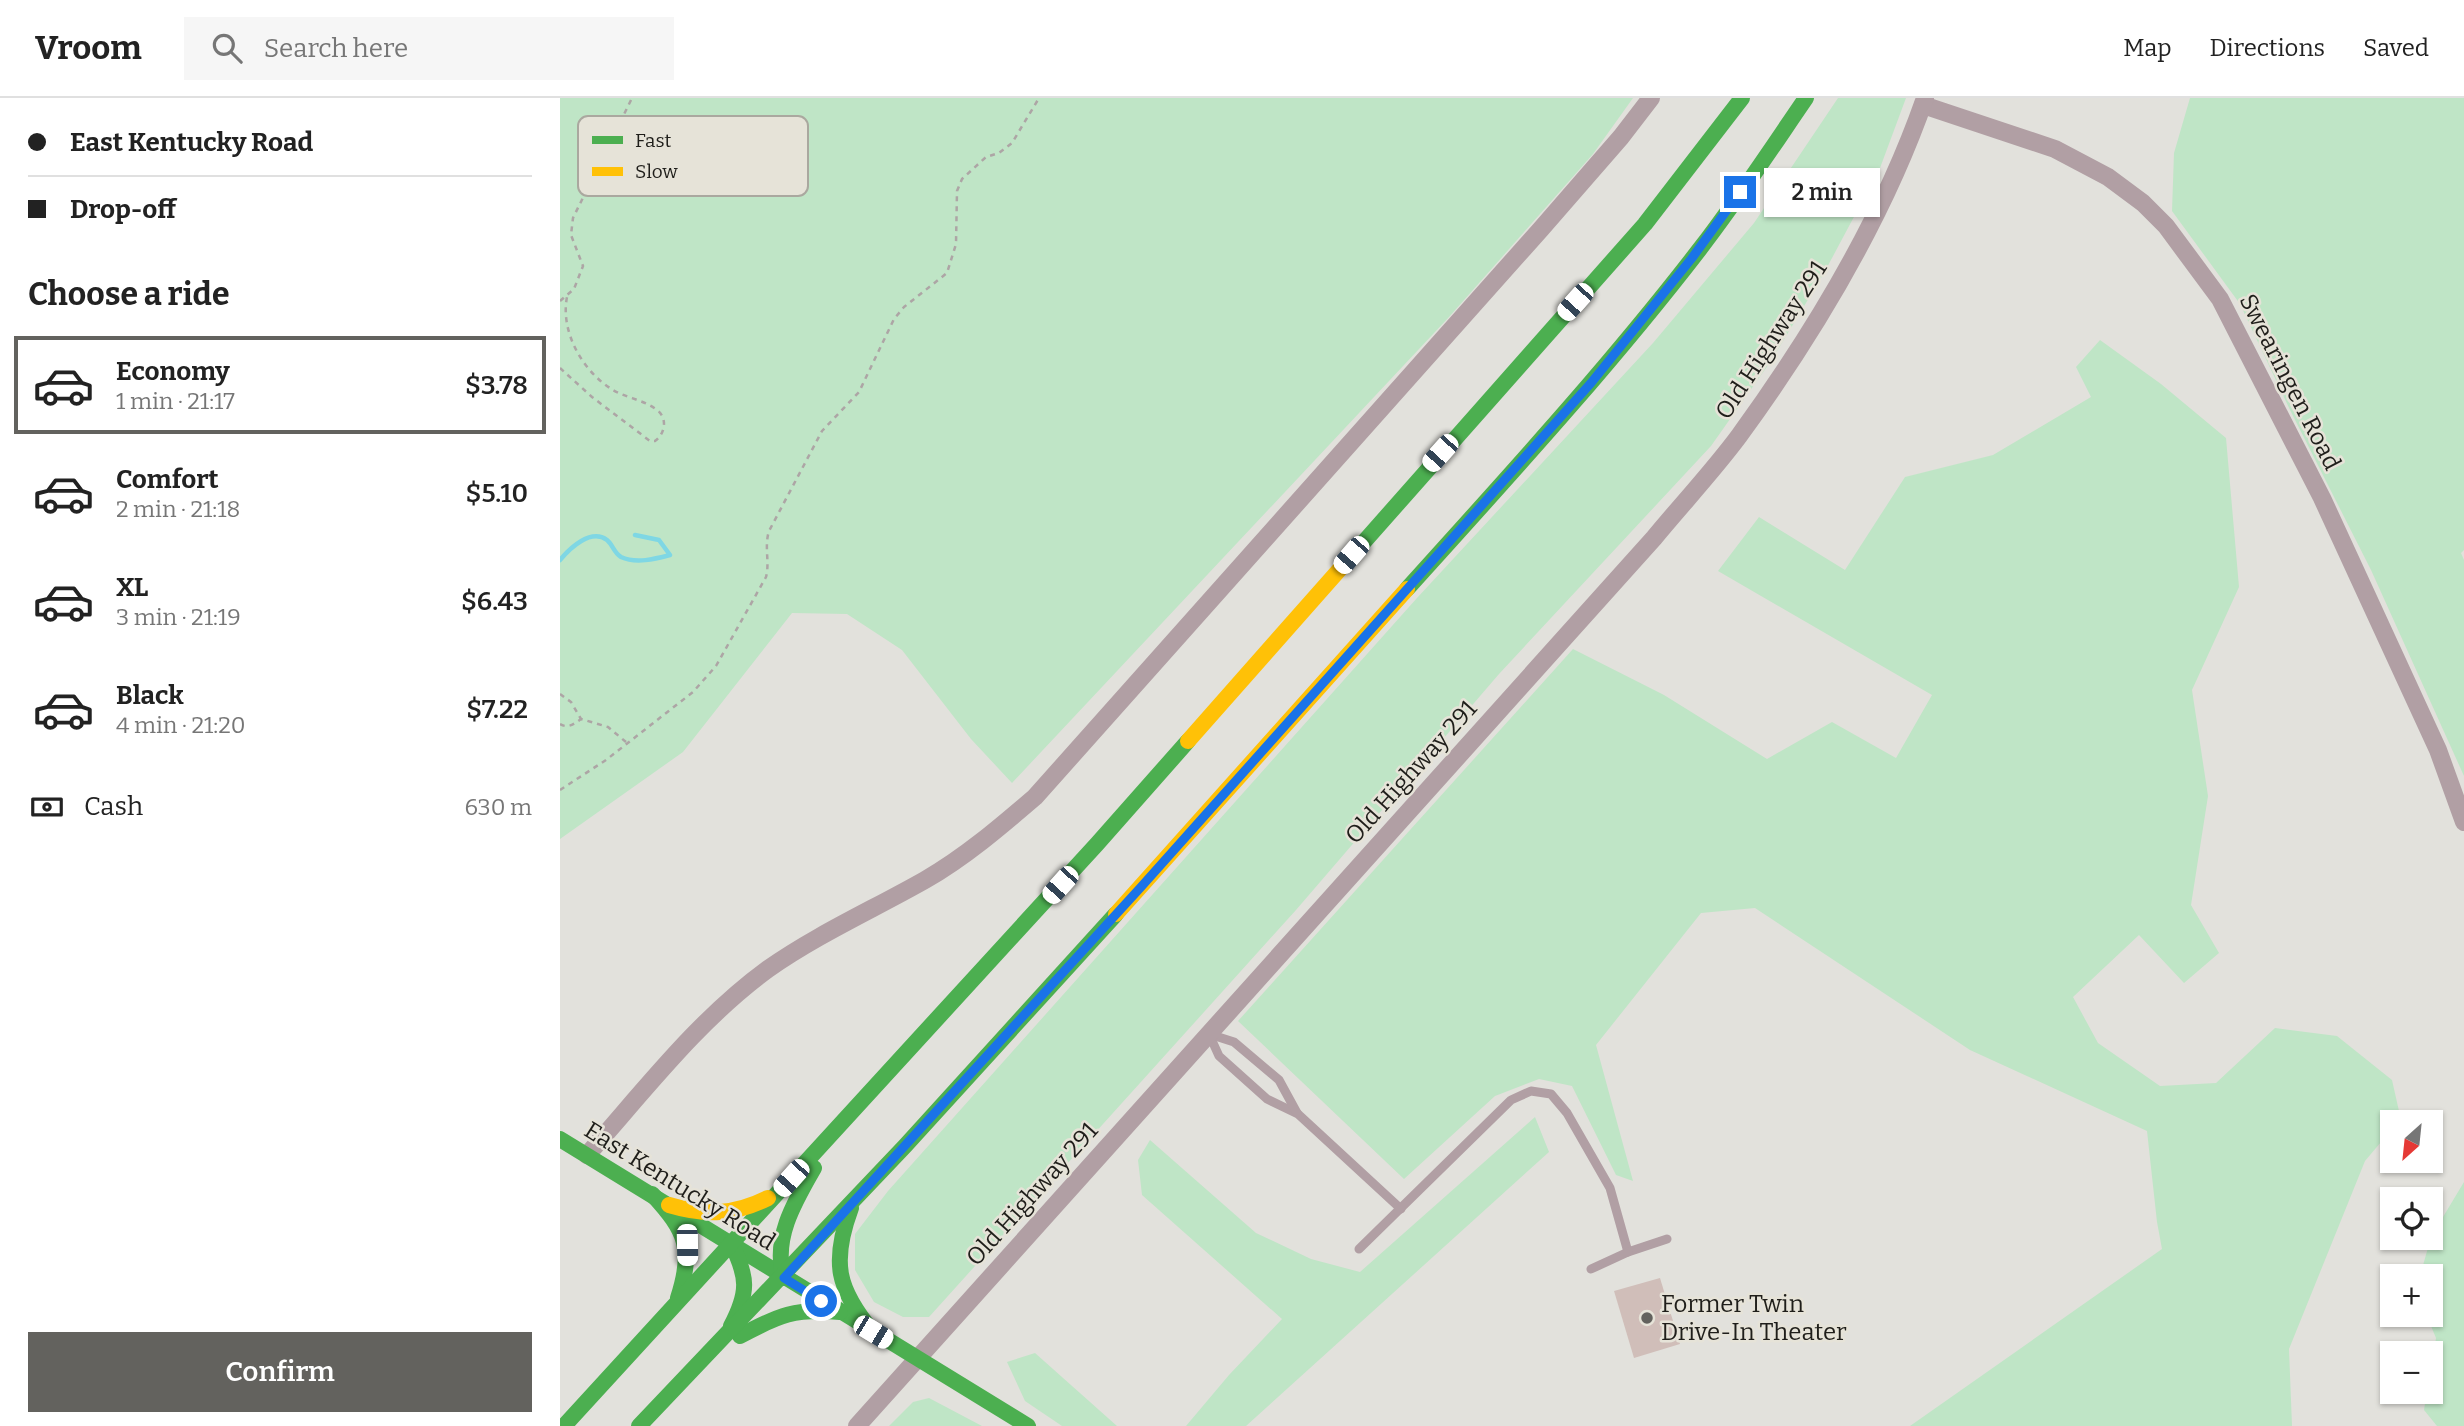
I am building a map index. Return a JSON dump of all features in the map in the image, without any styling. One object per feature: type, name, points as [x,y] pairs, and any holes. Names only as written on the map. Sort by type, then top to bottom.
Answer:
[{"type":"main road","points":[[564,1426],[1097,844],[1645,224],[1742,98]]},
{"type":"main road","points":[[639,1426],[784,1278],[1141,887],[1591,383],[1692,258],[1805,98]]},
{"type":"main road","points":[[784,1278],[779,1255],[787,1221],[835,1130]]},
{"type":"main road","name":"East Kentucky Road","points":[[560,1139],[732,1242],[784,1278],[1028,1426]]},
{"type":"main road","points":[[652,1194],[676,1219],[687,1245],[688,1265],[677,1303]]},
{"type":"main road","points":[[669,1205],[723,1214],[745,1211],[776,1194]]},
{"type":"main road","points":[[853,1202],[846,1220],[841,1250],[841,1276],[850,1304],[873,1332]]},
{"type":"main road","points":[[724,1339],[743,1305],[746,1282],[743,1265],[732,1242]]},
{"type":"main road","points":[[711,1352],[779,1315],[804,1309],[840,1312]]},
{"type":"street","points":[[587,1155],[681,1049],[722,1007],[767,970],[817,937],[926,879],[982,842],[1034,797],[1541,229],[1651,98]]},
{"type":"street","name":"Swearingen Road","points":[[1924,102],[2054,149],[2108,177],[2143,203],[2166,226],[2220,299],[2322,498],[2438,750],[2464,822]]},
{"type":"street","name":"Old Highway 291","points":[[857,1426],[1654,538],[1737,438],[1817,321],[1894,174],[1924,102]]},
{"type":"lane","points":[[1209,1034],[1219,1056],[1267,1099],[1298,1114],[1401,1209]]},
{"type":"lane","points":[[1209,1034],[1234,1042],[1279,1080],[1298,1114]]},
{"type":"lane","points":[[1359,1249],[1511,1100],[1531,1091],[1551,1094],[1567,1113],[1610,1188],[1628,1252]]},
{"type":"lane","points":[[1591,1269],[1628,1252],[1667,1239]]},
{"type":"path","points":[[623,116],[632,98]]},
{"type":"path","points":[[560,790],[606,760],[693,692],[716,666],[766,577],[768,569],[765,542],[768,531],[822,431],[859,392],[894,319],[904,307],[947,273],[956,244],[957,191],[962,179],[986,157],[999,153],[1012,144],[1039,98]]},
{"type":"path","points":[[560,368],[592,397],[650,441],[655,442],[662,435],[664,424],[661,413],[610,388],[598,379],[579,359],[565,334],[561,316],[567,297],[579,279],[583,266],[571,235],[573,218],[584,196]]},
{"type":"path","points":[[560,301],[567,297]]},
{"type":"path","points":[[560,694],[571,702],[581,719],[608,727],[626,742]]},
{"type":"path","points":[[560,724],[573,725],[581,719]]},
{"type":"green space","points":[[560,98],[1633,98],[1593,154],[1449,317],[1012,783],[971,739],[902,650],[847,614],[792,613],[683,752],[560,839]]},
{"type":"green space","points":[[1838,98],[1906,98],[1880,168],[1824,273],[1771,361],[1711,446],[1499,674],[1296,910],[929,1317],[903,1317],[874,1302],[855,1270],[855,1234],[888,1191],[1417,598],[1653,343],[1754,223]]},
{"type":"green space","points":[[2190,98],[2464,98],[2464,550],[2461,553],[2464,560],[2464,776],[2371,570],[2240,304],[2172,211],[2174,153]]},
{"type":"green space","points":[[2100,340],[2161,384],[2226,438],[2239,587],[2192,690],[2208,796],[2191,905],[2219,953],[2184,983],[2139,935],[2073,997],[2098,1043],[2160,1086],[2216,1083],[2275,1028],[2337,1036],[2392,1080],[2399,1110],[2380,1110],[2380,1143],[2365,1161],[2289,1349],[2292,1426],[1910,1426],[2162,1249],[2147,1131],[1970,1050],[1755,908],[1701,913],[1596,1045],[1633,1181],[1616,1175],[1572,1086],[1539,1079],[1495,1096],[1404,1179],[1238,1021],[1573,649],[1664,695],[1767,759],[1832,722],[1896,758],[1932,695],[1718,571],[1759,517],[1845,570],[1905,477],[1993,455],[2091,397],[2076,367]]},
{"type":"green space","points":[[1535,1117],[1549,1152],[1246,1426],[1186,1426],[1282,1319],[1142,1195],[1138,1160],[1150,1140],[1256,1233],[1311,1259],[1360,1272]]},
{"type":"green space","points":[[2464,1182],[2464,1426],[2437,1426],[2424,1410],[2425,1404],[2443,1404],[2443,1341],[2436,1341],[2431,1327],[2443,1327],[2443,1264],[2423,1264],[2427,1250],[2443,1250],[2443,1217]]},
{"type":"green space","points":[[1035,1353],[1117,1426],[1062,1426],[1025,1401],[1007,1362]]},
{"type":"green space","points":[[929,1398],[982,1426],[889,1426],[913,1402]]},
{"type":"building","name":"Former Twin Drive-In Theater","points":[[1660,1278],[1680,1344],[1634,1358],[1614,1291]]},
{"type":"waterway","points":[[560,560],[575,545],[594,536],[607,540],[621,557],[627,559],[646,560],[670,555],[659,540],[635,535]]},
{"type":"traffic: fast","points":[[1355,552],[1645,224],[1742,98]]},
{"type":"traffic: fast","points":[[1407,589],[1556,422],[1664,294],[1727,213],[1806,98]]},
{"type":"traffic: fast","points":[[564,1426],[1188,741]]},
{"type":"traffic: fast","points":[[639,1426],[905,1146],[1116,914]]},
{"type":"traffic: fast","points":[[560,1139],[1028,1426]]},
{"type":"traffic: fast","points":[[784,1278],[781,1263],[783,1235],[793,1207],[814,1168]]},
{"type":"traffic: fast","points":[[652,1194],[673,1219],[684,1241],[685,1266],[678,1298]]},
{"type":"traffic: fast","points":[[851,1208],[841,1244],[841,1274],[852,1302],[873,1332]]},
{"type":"traffic: fast","points":[[731,1243],[741,1266],[744,1284],[741,1303],[731,1326]]},
{"type":"traffic: fast","points":[[740,1336],[766,1323],[799,1312],[840,1312]]},
{"type":"traffic: slow","points":[[1188,741],[1355,552]]},
{"type":"traffic: slow","points":[[1116,914],[1407,589]]},
{"type":"traffic: slow","points":[[669,1205],[695,1211],[720,1212],[743,1208],[768,1198]]},
{"type":"place","name":"Former Twin Drive-In Theater","points":[[1647,1318]]},
{"type":"route","points":[[821,1301],[784,1278],[1141,887],[1591,383],[1692,258],[1740,192]]}]
